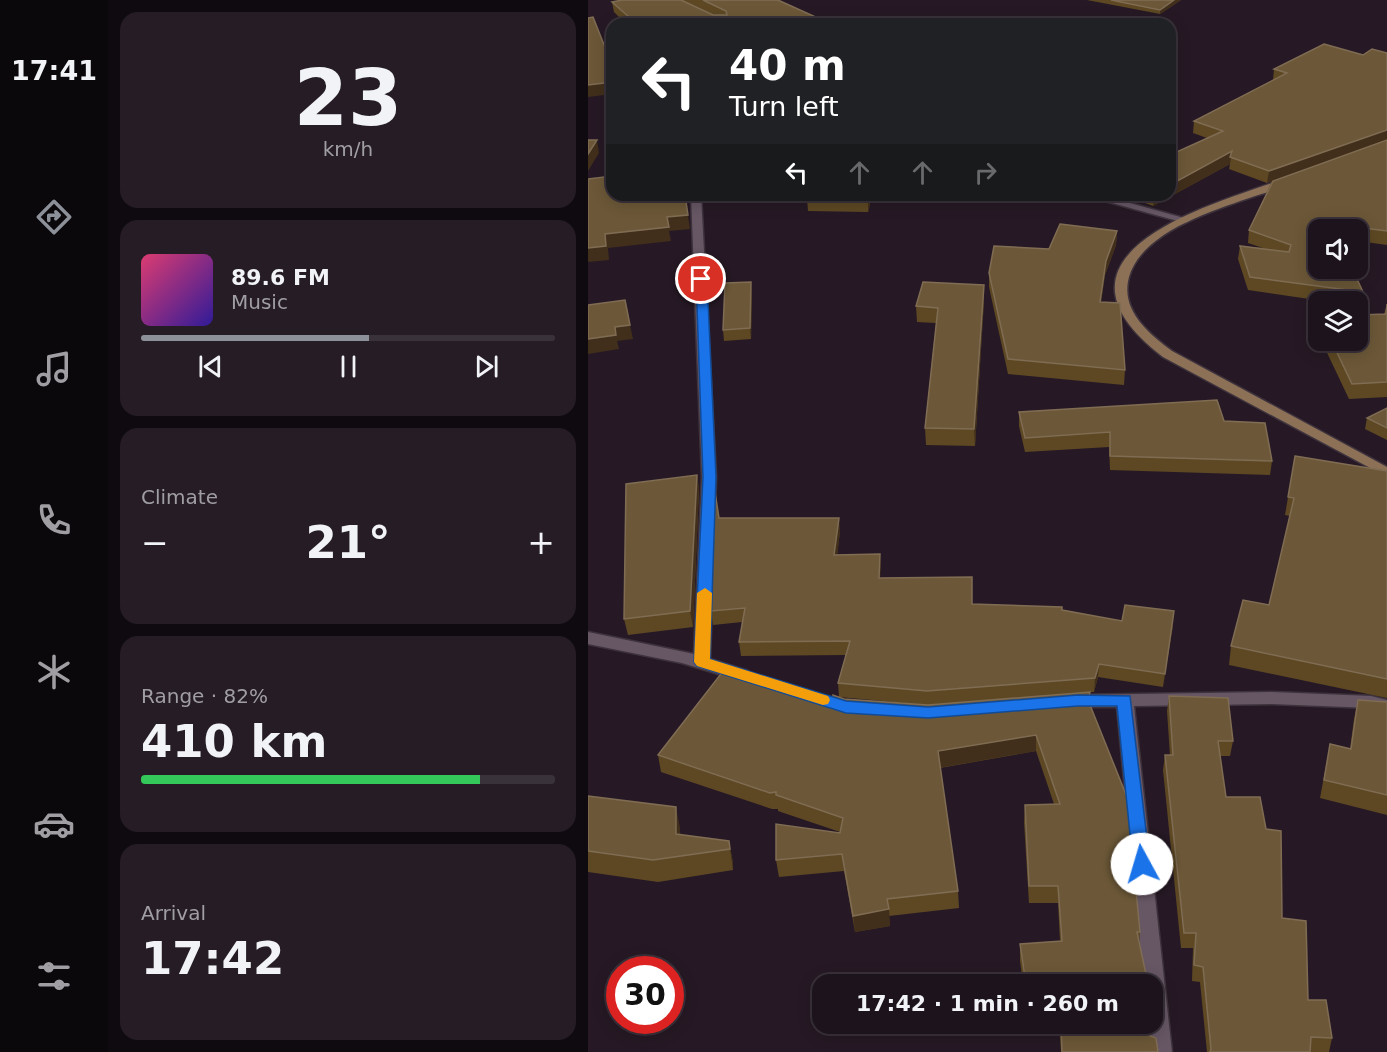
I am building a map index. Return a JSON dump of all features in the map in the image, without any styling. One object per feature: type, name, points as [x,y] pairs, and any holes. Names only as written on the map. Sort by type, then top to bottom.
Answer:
[{"type":"main road","points":[[1296,179],[1185,220],[1161,232],[1141,248],[1124,270],[1120,292],[1127,314],[1149,340],[1186,364],[1387,473]]},
{"type":"street","points":[[696,201],[709,477],[702,662]]},
{"type":"street","points":[[1111,201],[1185,220]]},
{"type":"street","points":[[588,638],[702,662],[754,678]]},
{"type":"street","points":[[1054,702],[1272,698],[1371,702],[1387,706]]},
{"type":"street","points":[[1125,700],[1161,1052]]},
{"type":"building","points":[[681,0],[713,15],[727,15],[726,11],[703,0],[778,0],[818,18],[630,18],[612,2]]},
{"type":"building","points":[[1111,0],[1174,0],[1160,10]]},
{"type":"building","points":[[593,17],[606,50],[606,83],[588,85],[588,18]]},
{"type":"building","points":[[1324,44],[1363,55],[1372,49],[1387,53],[1387,130],[1269,171],[1230,157],[1232,151],[1176,182],[1176,152],[1223,131],[1194,121],[1287,73],[1274,69]]},
{"type":"building","points":[[588,140],[597,140],[588,154]]},
{"type":"building","points":[[1387,140],[1387,231],[1368,229],[1368,219],[1308,219],[1308,279],[1357,279],[1363,291],[1250,277],[1240,246],[1289,252],[1291,245],[1249,230],[1273,181]]},
{"type":"building","points":[[606,177],[606,201],[686,201],[688,215],[667,217],[669,227],[605,234],[606,246],[588,248],[588,179]]},
{"type":"building","points":[[1060,224],[1117,231],[1106,261],[1100,302],[1120,303],[1125,370],[1008,359],[989,273],[994,246],[1049,249]]},
{"type":"building","points":[[751,282],[750,328],[723,330],[725,283]]},
{"type":"building","points":[[923,282],[984,285],[974,429],[925,428],[938,308],[916,306]]},
{"type":"building","points":[[625,300],[630,325],[615,327],[616,335],[588,339],[588,305]]},
{"type":"building","points":[[1387,304],[1387,382],[1352,384],[1336,351],[1368,351],[1368,315],[1386,314]]},
{"type":"building","points":[[1217,400],[1224,421],[1265,423],[1272,461],[1110,456],[1110,432],[1025,438],[1019,412]]},
{"type":"building","points":[[1387,408],[1387,428],[1367,418]]},
{"type":"building","points":[[1295,456],[1387,471],[1387,679],[1231,646],[1243,600],[1269,605],[1294,498],[1288,497]]},
{"type":"building","points":[[697,475],[690,611],[624,619],[626,484]]},
{"type":"building","points":[[715,492],[719,518],[839,518],[834,555],[880,554],[879,578],[972,577],[972,604],[1062,607],[1062,610],[1122,621],[1125,605],[1174,611],[1165,674],[1099,664],[1095,678],[927,691],[838,683],[850,641],[739,642],[745,608],[711,611]]},
{"type":"building","points":[[727,666],[833,699],[833,695],[844,699],[928,705],[1090,692],[1088,700],[1127,797],[1140,932],[1137,932],[1146,974],[1024,974],[1020,944],[1062,941],[1058,886],[1029,886],[1025,805],[1060,804],[1036,735],[938,751],[958,891],[887,899],[889,909],[853,916],[842,854],[776,860],[776,824],[840,833],[843,818],[776,795],[776,792],[770,793],[658,755]]},
{"type":"building","points":[[1169,696],[1228,698],[1233,741],[1218,741],[1226,797],[1260,797],[1266,829],[1281,831],[1282,918],[1306,921],[1308,1000],[1326,1000],[1332,1038],[1311,1037],[1310,1052],[1210,1052],[1203,967],[1194,965],[1196,933],[1184,933],[1165,755],[1173,755]]},
{"type":"building","points":[[1358,700],[1387,702],[1387,795],[1324,780],[1330,744],[1351,749]]},
{"type":"building","points":[[588,796],[676,807],[676,834],[729,841],[730,849],[653,860],[588,851]]},
{"type":"building","points":[[1061,1034],[1150,1034],[1156,1038],[1158,1052],[1062,1052]]},
{"type":"slow traffic","points":[[705,593],[702,662],[823,700]]},
{"type":"route","points":[[701,279],[709,477],[702,662],[846,707],[928,713],[1078,700],[1125,700],[1142,864]]}]
